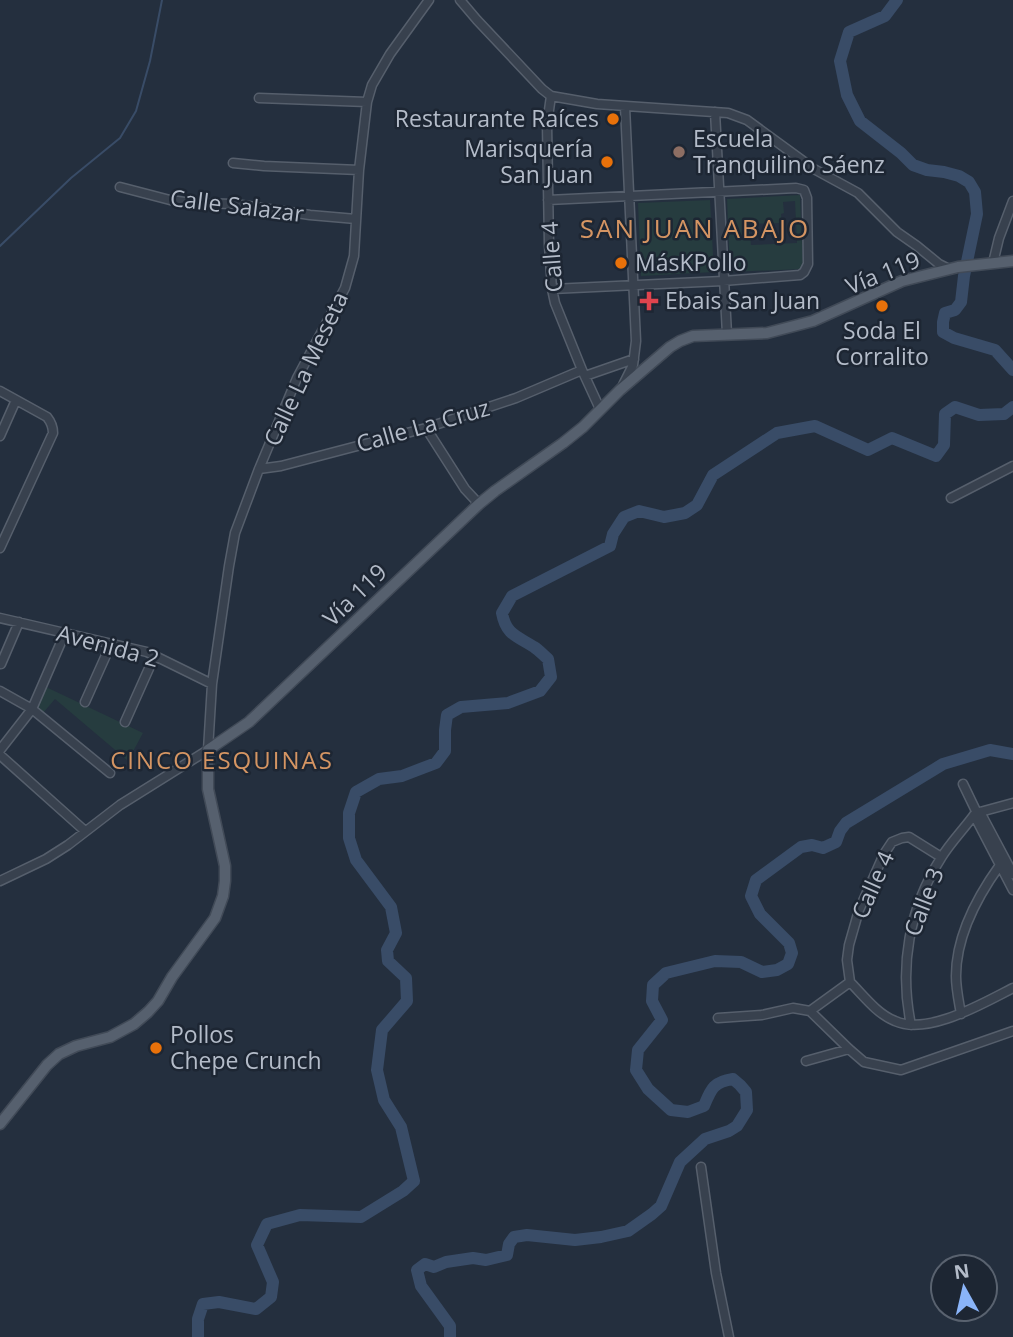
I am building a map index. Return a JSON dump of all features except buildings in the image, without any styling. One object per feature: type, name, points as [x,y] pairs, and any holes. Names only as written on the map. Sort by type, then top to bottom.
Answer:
[{"type":"main road","name":"Vía 119","points":[[208,750],[249,722],[479,504],[510,479],[554,450],[670,347],[693,336],[767,333],[813,321],[902,281],[954,268],[1013,261]]},
{"type":"main road","points":[[0,1124],[59,1054],[76,1046],[110,1037],[134,1024],[148,1012],[215,918],[223,896],[225,866],[208,789],[208,750]]},
{"type":"street","name":"Calle La Meseta","points":[[208,750],[212,684],[235,533],[297,378],[345,288],[354,256],[366,102],[374,78],[429,0]]},
{"type":"street","points":[[460,0],[551,96],[583,103],[737,115],[814,169],[858,193],[897,232],[939,264],[954,268]]},
{"type":"street","name":"Calle 4","points":[[551,96],[547,124],[552,289],[555,303],[600,409]]},
{"type":"street","points":[[259,98],[366,102]]},
{"type":"street","points":[[620,390],[630,372],[636,341],[625,107]]},
{"type":"street","points":[[715,112],[727,334]]},
{"type":"street","points":[[233,163],[359,170]]},
{"type":"street","name":"Calle Salazar","points":[[120,187],[192,203],[235,204],[356,219]]},
{"type":"street","points":[[548,201],[796,188],[804,190],[807,198],[808,264],[804,272],[795,277],[552,289]]},
{"type":"street","points":[[993,262],[1013,201]]},
{"type":"street","name":"Calle La Cruz","points":[[259,469],[281,466],[426,428],[583,373],[634,359]]},
{"type":"street","points":[[0,391],[41,413],[51,422],[52,433],[0,548]]},
{"type":"street","points":[[0,436],[16,400]]},
{"type":"street","points":[[426,428],[465,489],[479,504]]},
{"type":"street","points":[[951,498],[1013,466]]},
{"type":"street","name":"Avenida 2","points":[[0,618],[155,655],[212,684]]},
{"type":"street","points":[[1,664],[19,622]]},
{"type":"street","points":[[65,633],[32,709],[0,752],[85,831]]},
{"type":"street","points":[[85,702],[111,644]]},
{"type":"street","points":[[125,722],[155,655]]},
{"type":"street","points":[[0,691],[32,709],[110,773]]},
{"type":"street","points":[[0,881],[46,859],[120,805],[208,750]]},
{"type":"street","points":[[962,784],[1012,882]]},
{"type":"street","points":[[977,813],[1013,803]]},
{"type":"street","points":[[964,829],[983,825],[994,810],[1003,806]]},
{"type":"street","name":"Calle 3","points":[[911,1025],[906,985],[906,953],[910,932],[924,890],[941,857],[977,813]]},
{"type":"street","points":[[983,825],[1000,864],[1012,882]]},
{"type":"street","name":"Calle 4","points":[[850,982],[847,960],[859,911],[892,842],[909,837],[941,857]]},
{"type":"street","points":[[961,1014],[956,977],[961,936],[1000,864]]},
{"type":"street","points":[[988,882],[1012,882]]},
{"type":"street","points":[[810,1011],[850,982],[882,1013],[895,1021],[911,1025],[961,1014],[1013,988]]},
{"type":"street","points":[[718,1018],[762,1015],[793,1008],[810,1011],[864,1062],[901,1070],[1013,1031]]},
{"type":"street","points":[[806,1061],[849,1049]]},
{"type":"street","points":[[701,1167],[729,1337]]},
{"type":"green space","points":[[800,195],[803,269],[730,272],[727,199]],"holes":[[[795,201],[797,243],[751,245],[749,224],[782,223],[783,202]]]},
{"type":"green space","points":[[710,200],[714,272],[641,276],[638,203]]},
{"type":"green space","points":[[46,687],[143,733],[130,757],[127,760],[55,699],[43,713],[38,706]]},
{"type":"waterway","points":[[0,246],[71,178],[120,138],[136,111],[150,61],[162,0]]},
{"type":"waterway","points":[[897,0],[885,16],[849,32],[840,61],[847,95],[860,121],[913,165],[959,176],[969,182],[975,192],[977,214],[961,302],[955,310],[945,313],[943,332],[995,350],[1013,370]]},
{"type":"waterway","points":[[198,1337],[198,1319],[203,1304],[219,1302],[256,1309],[271,1297],[273,1282],[257,1245],[267,1224],[300,1215],[361,1217],[414,1181],[401,1127],[384,1100],[377,1070],[382,1030],[407,1001],[406,978],[388,961],[387,950],[396,933],[391,907],[356,860],[349,838],[349,813],[356,792],[379,779],[402,776],[436,763],[445,751],[447,715],[461,707],[508,703],[540,691],[551,677],[548,659],[506,626],[502,613],[512,596],[610,546],[613,534],[624,517],[639,511],[664,517],[685,513],[697,505],[713,475],[777,433],[815,426],[868,450],[892,438],[936,456],[944,445],[945,414],[955,407],[979,415],[1004,414],[1013,407]]},
{"type":"waterway","points":[[450,1337],[450,1326],[421,1286],[417,1270],[425,1264],[434,1267],[446,1262],[473,1258],[486,1260],[507,1255],[509,1244],[514,1237],[527,1235],[575,1240],[628,1231],[661,1206],[680,1162],[705,1139],[737,1126],[747,1110],[746,1092],[733,1079],[717,1084],[704,1106],[688,1112],[671,1110],[648,1089],[636,1070],[638,1050],[662,1020],[652,1001],[653,985],[666,973],[715,961],[741,962],[762,972],[777,970],[788,964],[792,953],[789,943],[760,914],[751,896],[756,880],[801,847],[812,845],[823,848],[836,842],[846,823],[943,764],[990,750],[1013,754]]},
{"type":"place","name":"Restaurante Raíces","points":[[613,119]]},
{"type":"place","name":"Escuela Tranquilino Sáenz","points":[[679,152]]},
{"type":"place","name":"Marisquería San Juan","points":[[607,162]]},
{"type":"place","name":"MásKPollo","points":[[621,263]]},
{"type":"place","name":"Ebais San Juan","points":[[649,301]]},
{"type":"place","name":"Soda El Corralito","points":[[882,306]]},
{"type":"place","name":"Pollos Chepe Crunch","points":[[156,1048]]},
{"type":"district","name":"SAN JUAN ABAJO","points":[[695,229]]},
{"type":"district","name":"CINCO ESQUINAS","points":[[222,761]]}]
